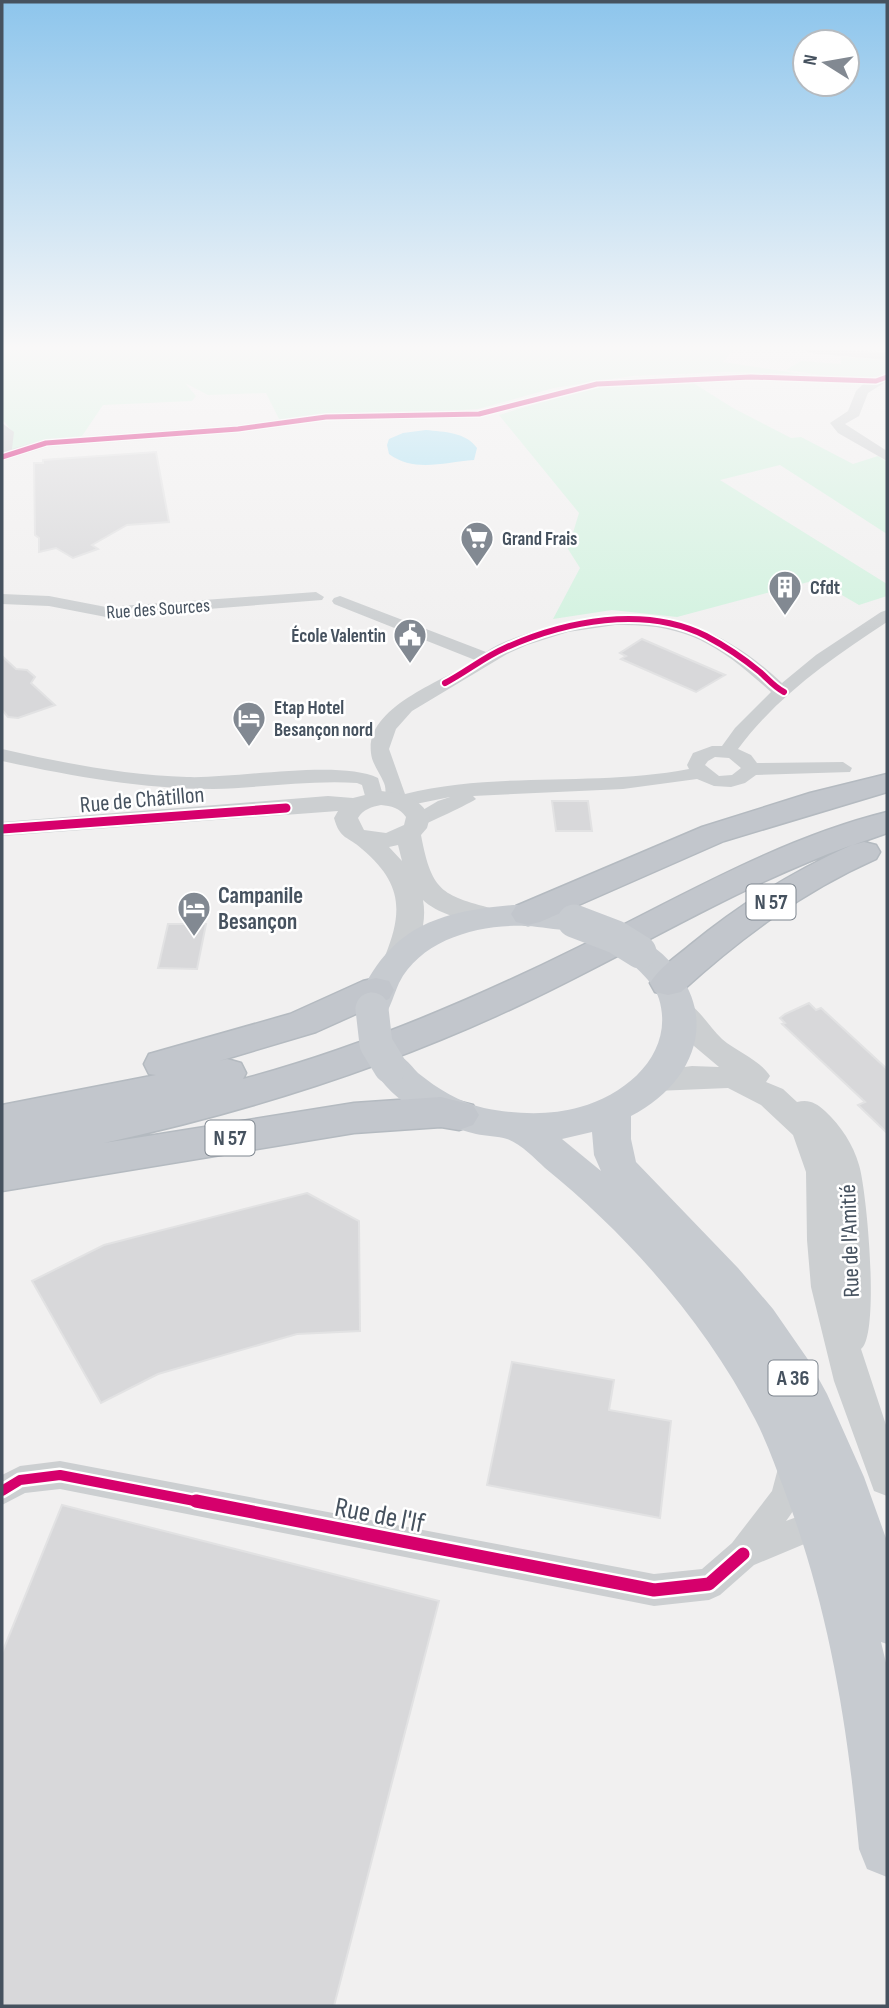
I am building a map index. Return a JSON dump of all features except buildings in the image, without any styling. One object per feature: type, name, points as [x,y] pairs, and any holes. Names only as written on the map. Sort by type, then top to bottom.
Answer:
[{"type":"highway","points":[[528,914],[713,834],[821,800],[887,783]]},
{"type":"highway","name":"N 57","points":[[2,1120],[173,1086],[335,1041],[428,1005],[522,964],[775,843],[887,803]]},
{"type":"highway","name":"N 57","points":[[2,1148],[171,1113],[294,1079],[347,1061],[506,997],[793,857],[887,822]]},
{"type":"highway","name":"N 57","points":[[673,996],[715,940],[766,905],[830,868],[887,843]]},
{"type":"highway","points":[[2,1102],[142,1070],[374,1000]]},
{"type":"highway","name":"N 57","points":[[2,1175],[354,1118],[429,1112],[458,1115]]},
{"type":"main road","points":[[374,1000],[386,972],[399,956],[420,940],[444,928],[488,916],[528,914],[574,921],[616,937],[640,952],[673,996]]},
{"type":"main road","name":"N 57","points":[[374,1000],[376,1044],[390,1067],[415,1091],[458,1115],[518,1126],[552,1126],[584,1121],[613,1111],[637,1097],[656,1080],[670,1062],[678,1042],[673,996]]},
{"type":"main road","name":"A 36","points":[[613,1111],[610,1146],[616,1164],[627,1180],[744,1306],[774,1343],[807,1444],[822,1522],[849,1611],[869,1698],[887,1849]]},
{"type":"main road","name":"A 36","points":[[518,1126],[561,1157],[593,1185],[676,1268],[710,1313],[767,1398],[807,1444],[856,1517],[887,1619]]},
{"type":"street","points":[[3,456],[49,443]]},
{"type":"street","points":[[864,443],[887,457]]},
{"type":"street","name":"Rue des Sources","points":[[2,599],[49,601],[106,612],[316,597],[321,592],[335,591],[343,596],[340,601],[473,651],[485,659]]},
{"type":"street","points":[[727,752],[747,724],[820,660],[887,615]]},
{"type":"street","points":[[373,812],[396,786],[385,769],[379,751],[392,719],[404,708],[468,672],[485,659],[504,649],[559,631],[619,620],[653,621],[681,626],[717,642],[762,673],[775,688],[784,692]]},
{"type":"street","points":[[700,773],[696,765],[700,757],[712,752],[727,752],[742,757],[751,769]]},
{"type":"street","points":[[2,755],[125,778],[169,782],[216,783],[361,776],[371,782],[373,812],[386,857],[397,874],[411,907],[399,956]]},
{"type":"street","points":[[751,769],[843,768]]},
{"type":"street","points":[[373,812],[426,794],[656,781],[700,773],[715,780],[731,782],[745,778],[751,769]]},
{"type":"street","points":[[373,812],[386,841],[413,828],[445,805],[495,789]]},
{"type":"street","name":"Rue de Châtillon","points":[[2,829],[285,808],[323,816],[373,812]]},
{"type":"street","points":[[373,812],[415,809],[415,865],[436,898],[445,904],[488,916]]},
{"type":"street","name":"Rue de l'Amitié","points":[[673,996],[698,1034],[720,1055],[786,1094],[809,1114],[834,1143],[847,1175],[849,1200],[852,1242],[852,1381]]},
{"type":"street","name":"Rue de l'Amitié","points":[[656,1080],[732,1077],[772,1097],[806,1129],[822,1172],[828,1287],[852,1381],[880,1438],[887,1479]]},
{"type":"street","points":[[743,1554],[786,1497],[807,1444]]},
{"type":"street","name":"Rue de l'If","points":[[2,1491],[20,1480],[60,1475],[654,1590],[709,1584],[743,1554]]},
{"type":"street","points":[[743,1554],[822,1522]]},
{"type":"green space","points":[[11,443],[33,443],[10,450]]},
{"type":"green space","points":[[522,443],[812,443],[853,464],[878,456],[887,462],[887,534],[780,465],[720,480],[887,584],[887,596],[859,605],[816,580],[677,617],[612,610],[553,619],[580,568],[568,549],[579,513]]},
{"type":"water","points":[[388,443],[472,443],[477,448],[474,460],[419,465],[399,460],[389,454]]},
{"type":"cycle path","points":[[2,457],[50,443]]},
{"type":"cycle path","points":[[445,683],[496,652],[526,639],[574,626],[625,619],[674,624],[697,632],[738,655],[784,692]]},
{"type":"cycle path","points":[[2,829],[286,808]]},
{"type":"cycle path","points":[[2,1491],[20,1480],[60,1475],[654,1590],[709,1584],[743,1554]]},
{"type":"place","name":"Grand Frais","points":[[477,568]]},
{"type":"place","name":"Cfdt","points":[[785,617]]},
{"type":"place","name":"École Valentin","points":[[410,665]]},
{"type":"place","name":"Etap Hotel Besançon nord","points":[[249,748]]},
{"type":"place","name":"Campanile Besançon","points":[[194,938]]}]
